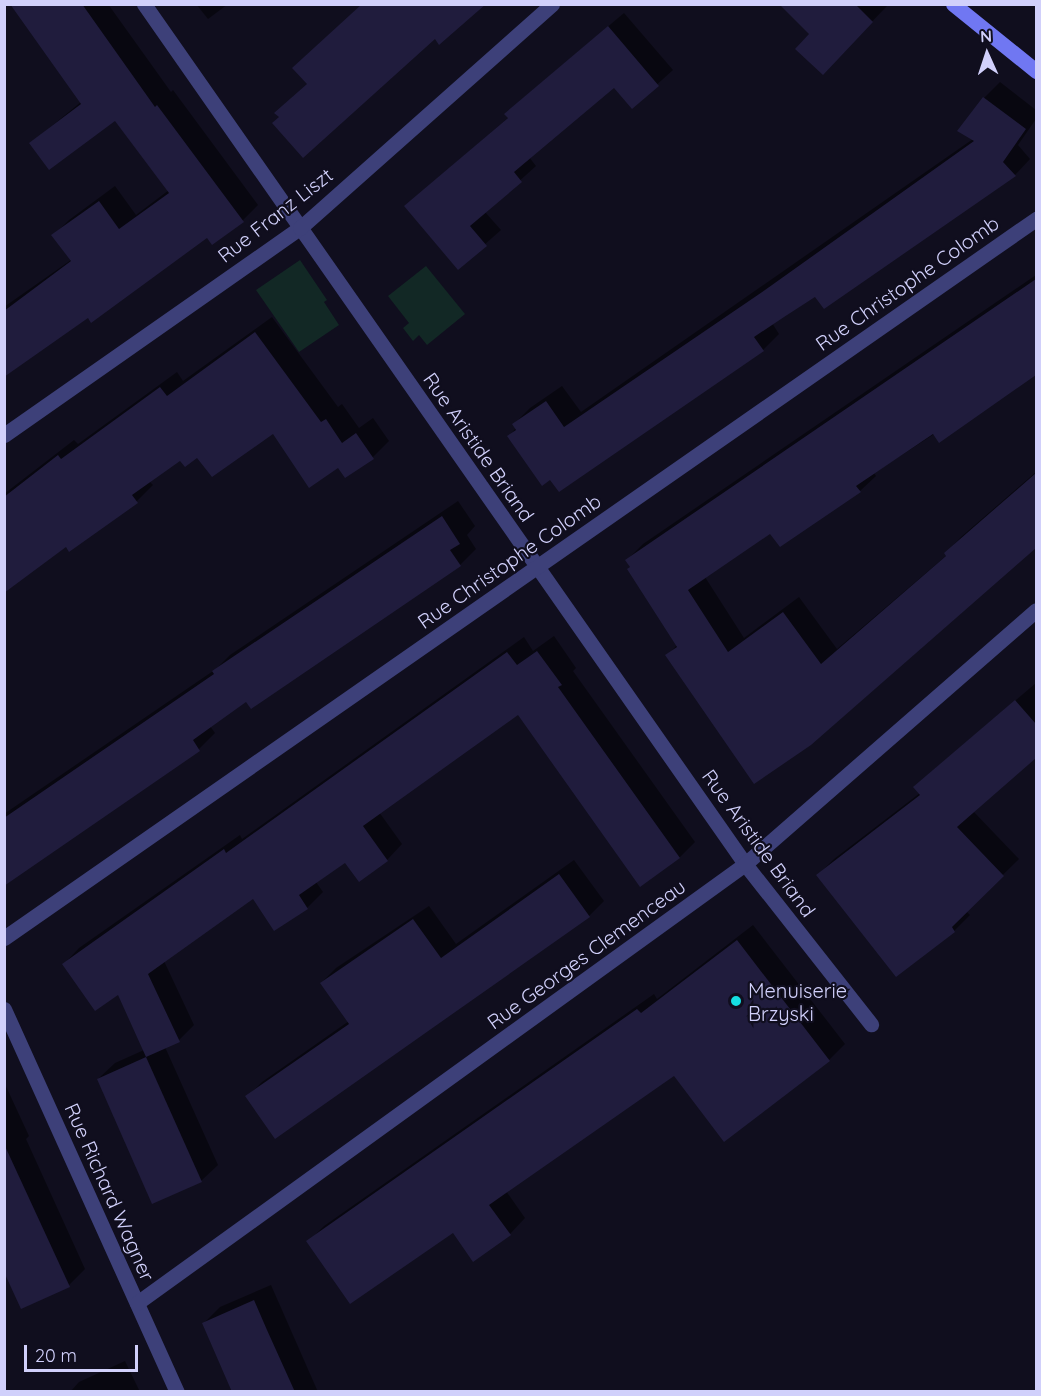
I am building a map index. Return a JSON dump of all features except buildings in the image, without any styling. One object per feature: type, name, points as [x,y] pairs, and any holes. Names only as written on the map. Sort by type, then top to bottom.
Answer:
[{"type":"street","name":"Rue Aristide Briand","points":[[144,4],[745,864],[871,1024]]},
{"type":"street","name":"Rue Franz Liszt","points":[[4,435],[300,228],[552,4]]},
{"type":"street","points":[[953,4],[1036,71]]},
{"type":"street","name":"Rue Christophe Colomb","points":[[4,938],[1036,219]]},
{"type":"street","name":"Rue Georges Clemenceau","points":[[137,1303],[745,864],[1036,610]]},
{"type":"street","name":"Rue Richard Wagner","points":[[4,1009],[177,1392]]},
{"type":"green space","points":[[300,260],[327,300],[324,302],[339,325],[299,352],[256,290]]},
{"type":"green space","points":[[426,266],[465,314],[427,345],[419,335],[413,341],[403,328],[409,323],[388,296]]},
{"type":"place","name":"Menuiserie Brzyski","points":[[736,1001]]}]
